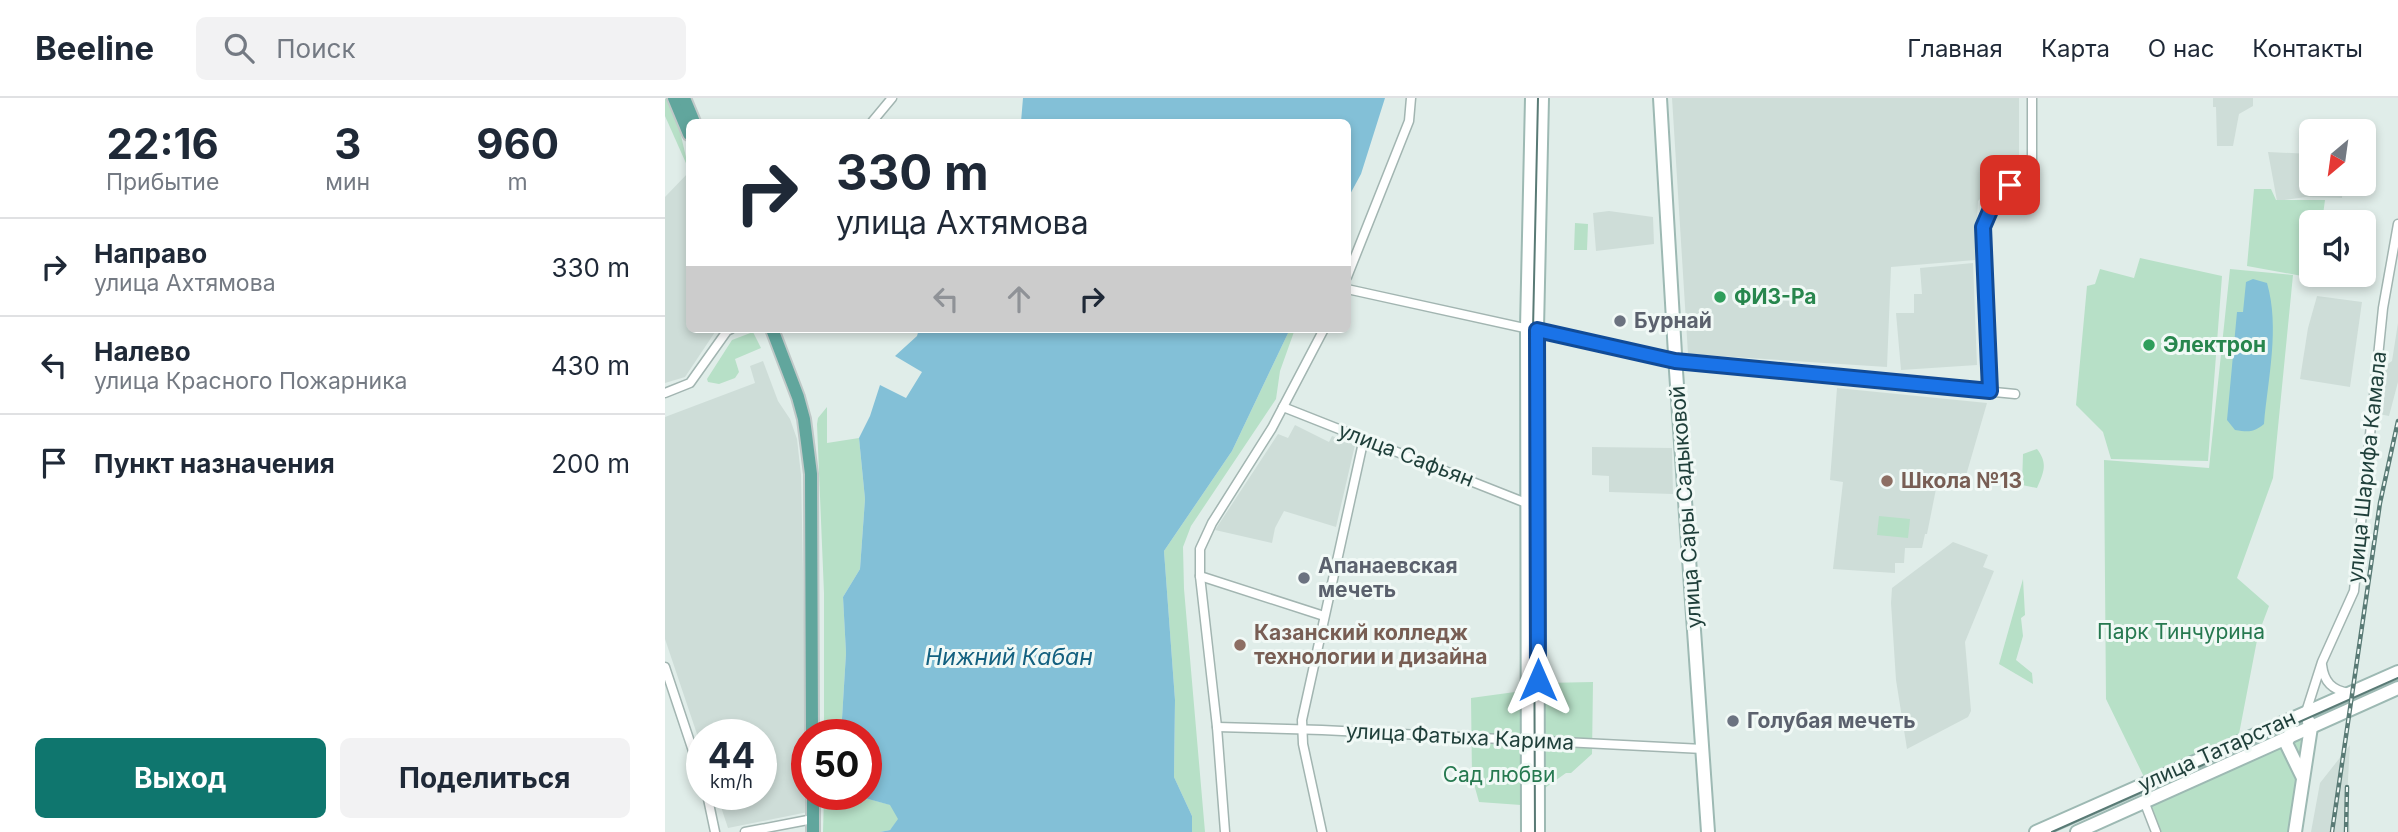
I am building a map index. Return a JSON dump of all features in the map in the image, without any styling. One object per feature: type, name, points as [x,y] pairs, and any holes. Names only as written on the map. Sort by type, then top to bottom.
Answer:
[{"type":"main road","points":[[674,98],[686,127]]},
{"type":"main road","points":[[684,98],[693,119]]},
{"type":"main road","points":[[1528,832],[1533,741],[1532,98]]},
{"type":"main road","points":[[1532,329],[1542,98]]},
{"type":"main road","name":"улица Сары Садыковой","points":[[1660,98],[1675,361],[1708,832]]},
{"type":"main road","points":[[774,333],[804,419],[811,474],[813,719]]},
{"type":"main road","points":[[782,333],[806,396],[819,491],[820,719]]},
{"type":"main road","name":"улица Татарстан","points":[[2036,832],[2398,672]]},
{"type":"main road","name":"улица Татарстан","points":[[2077,832],[2398,688]]},
{"type":"main road","points":[[2295,832],[2311,727],[2306,712]]},
{"type":"main road","points":[[2303,778],[2287,743],[2288,737],[2306,712]]},
{"type":"main road","points":[[1533,741],[1538,832]]},
{"type":"main road","points":[[2137,786],[2144,801]]},
{"type":"main road","points":[[821,810],[821,832]]},
{"type":"street","points":[[874,119],[892,98]]},
{"type":"street","points":[[1351,267],[1409,121],[1411,98]]},
{"type":"street","points":[[1990,391],[1983,227],[1996,197],[2032,163],[2032,98]]},
{"type":"street","name":"улица Шарифа Камала","points":[[2306,712],[2322,662],[2354,591],[2383,308],[2398,224]]},
{"type":"street","points":[[1351,290],[1675,361],[2015,394]]},
{"type":"street","points":[[665,393],[690,383],[726,333]]},
{"type":"street","points":[[1225,832],[1217,727],[1200,576],[1200,549],[1206,534],[1283,407],[1322,333]]},
{"type":"street","name":"улица Сафьян","points":[[1283,407],[1533,505]]},
{"type":"street","points":[[1322,832],[1302,729],[1307,691],[1364,439]]},
{"type":"street","points":[[1200,576],[1324,616]]},
{"type":"street","points":[[2322,662],[2327,683],[2335,689],[2349,693]]},
{"type":"street","points":[[665,667],[686,730]]},
{"type":"street","name":"улица Фатыха Карима","points":[[1217,727],[1288,728],[1703,749]]},
{"type":"street","points":[[2144,801],[2156,832]]},
{"type":"street","points":[[710,810],[715,832]]},
{"type":"street","points":[[745,832],[813,825]]},
{"type":"shaded area","points":[[1672,98],[2019,98],[2019,161],[1978,201],[1975,260],[1891,267],[1887,367],[1688,354]]},
{"type":"shaded area","points":[[2213,98],[2253,98],[2253,106],[2239,114],[2233,146],[2217,146],[2216,107],[2213,107]]},
{"type":"shaded area","points":[[2268,152],[2299,153],[2299,196],[2342,196],[2342,198],[2306,197],[2277,201]]},
{"type":"shaded area","points":[[686,175],[686,333],[714,333],[685,377],[665,383],[665,197]]},
{"type":"shaded area","points":[[1609,211],[1653,217],[1654,244],[1596,251],[1593,213]]},
{"type":"shaded area","points":[[1973,263],[1977,365],[1901,370],[1896,313],[1914,313],[1914,294],[1922,294],[1920,268]]},
{"type":"shaded area","points":[[2317,296],[2362,302],[2350,387],[2300,379],[2308,328]]},
{"type":"shaded area","points":[[2398,323],[2398,382],[2389,416],[2379,414],[2385,366],[2392,361]]},
{"type":"shaded area","points":[[763,361],[778,401],[790,419],[797,439],[801,475],[806,719],[791,719],[791,810],[808,812],[728,828],[722,810],[777,810],[777,719],[692,719],[665,639],[665,417],[755,383],[750,366]]},
{"type":"shaded area","name":"Школа №13","points":[[1837,388],[1987,403],[1965,479],[1938,479],[1922,548],[1905,548],[1904,563],[1895,563],[1895,573],[1833,569],[1843,482],[1830,480]]},
{"type":"shaded area","points":[[1295,425],[1329,442],[1332,436],[1355,445],[1336,527],[1284,511],[1275,528],[1272,543],[1215,530],[1278,434],[1288,438]]},
{"type":"shaded area","points":[[1592,447],[1672,448],[1673,494],[1609,492],[1609,476],[1592,475]]},
{"type":"shaded area","points":[[1953,542],[1988,555],[1983,567],[1994,571],[1965,642],[1971,711],[1968,717],[1907,749],[1896,680],[1892,588]]},
{"type":"shaded area","points":[[2350,745],[2347,797],[2350,832],[2311,832],[2320,783]]},
{"type":"green space","points":[[668,98],[675,110],[686,163],[665,116],[665,99]]},
{"type":"green space","points":[[2254,189],[2271,189],[2276,200],[2325,200],[2324,210],[2299,210],[2299,275],[2247,266]]},
{"type":"green space","points":[[1575,223],[1588,224],[1587,250],[1574,250]]},
{"type":"green space","name":"Электрон","points":[[2140,258],[2222,276],[2208,461],[2111,459],[2103,432],[2076,405],[2087,286],[2095,284],[2100,269],[2134,278]]},
{"type":"green space","name":"Парк Тинчурина","points":[[2230,269],[2293,275],[2273,478],[2237,578],[2269,606],[2258,635],[2239,734],[2144,777],[2106,699],[2104,460],[2209,468]]},
{"type":"green space","points":[[754,333],[761,348],[735,359],[739,372],[735,378],[719,384],[708,382],[707,379],[732,340]]},
{"type":"green space","points":[[1288,333],[1294,333],[1280,371],[1276,399],[1191,526],[1183,547],[1184,589],[1205,832],[1192,832],[1192,816],[1174,777],[1175,700],[1164,551],[1232,451]]},
{"type":"green space","points":[[827,407],[827,443],[859,438],[865,499],[860,569],[843,597],[846,653],[842,719],[824,719],[824,593],[818,418]]},
{"type":"green space","points":[[2037,449],[2043,459],[2044,468],[2037,488],[2022,485],[2023,454]]},
{"type":"green space","points":[[1879,516],[1910,519],[1908,538],[1877,535]]},
{"type":"green space","points":[[2023,579],[2025,615],[2021,618],[2023,636],[2016,660],[2032,673],[2033,684],[1999,664]]},
{"type":"green space","name":"Сад любви","points":[[1593,682],[1592,754],[1571,773],[1566,773],[1521,805],[1479,802],[1472,777],[1471,698],[1544,688],[1545,683]]},
{"type":"green space","points":[[2306,734],[2291,832],[2161,832],[2150,807]]},
{"type":"green space","points":[[882,803],[891,805],[899,819],[890,830],[880,832],[823,832],[824,810],[882,810]]},
{"type":"water","points":[[1023,98],[1385,98],[1361,174],[1351,192],[1351,119],[1021,119]]},
{"type":"water","points":[[2253,279],[2267,283],[2273,335],[2264,424],[2247,431],[2235,430],[2227,420],[2237,312],[2243,312],[2246,282]]},
{"type":"water","name":"Нижний Кабан","points":[[918,333],[1288,333],[1232,451],[1164,551],[1175,700],[1174,777],[1192,816],[1192,832],[880,832],[890,830],[898,819],[890,805],[882,803],[882,719],[842,719],[846,653],[843,597],[860,569],[865,499],[859,438],[870,416],[880,385],[906,398],[922,372],[895,356]]},
{"type":"tram line","points":[[1535,832],[1533,329],[1538,98]]},
{"type":"tram line","points":[[2052,832],[2398,678]]},
{"type":"railway","points":[[2332,832],[2380,503],[2398,421]]},
{"type":"railway","points":[[2346,832],[2347,787]]},
{"type":"place","name":"ФИЗ-Ра","points":[[1720,297]]},
{"type":"place","name":"Бурнай","points":[[1620,321]]},
{"type":"place","name":"Электрон","points":[[2149,345]]},
{"type":"place","name":"Школа №13","points":[[1887,481]]},
{"type":"place","name":"Апанаевская мечеть","points":[[1304,578]]},
{"type":"place","name":"Казанский колледж технологии и дизайна","points":[[1240,645]]},
{"type":"place","name":"Голубая мечеть","points":[[1733,721]]},
{"type":"route","points":[[1538,680],[1537,330],[1675,361],[1990,391],[1983,227],[1996,197],[2010,185]]}]
